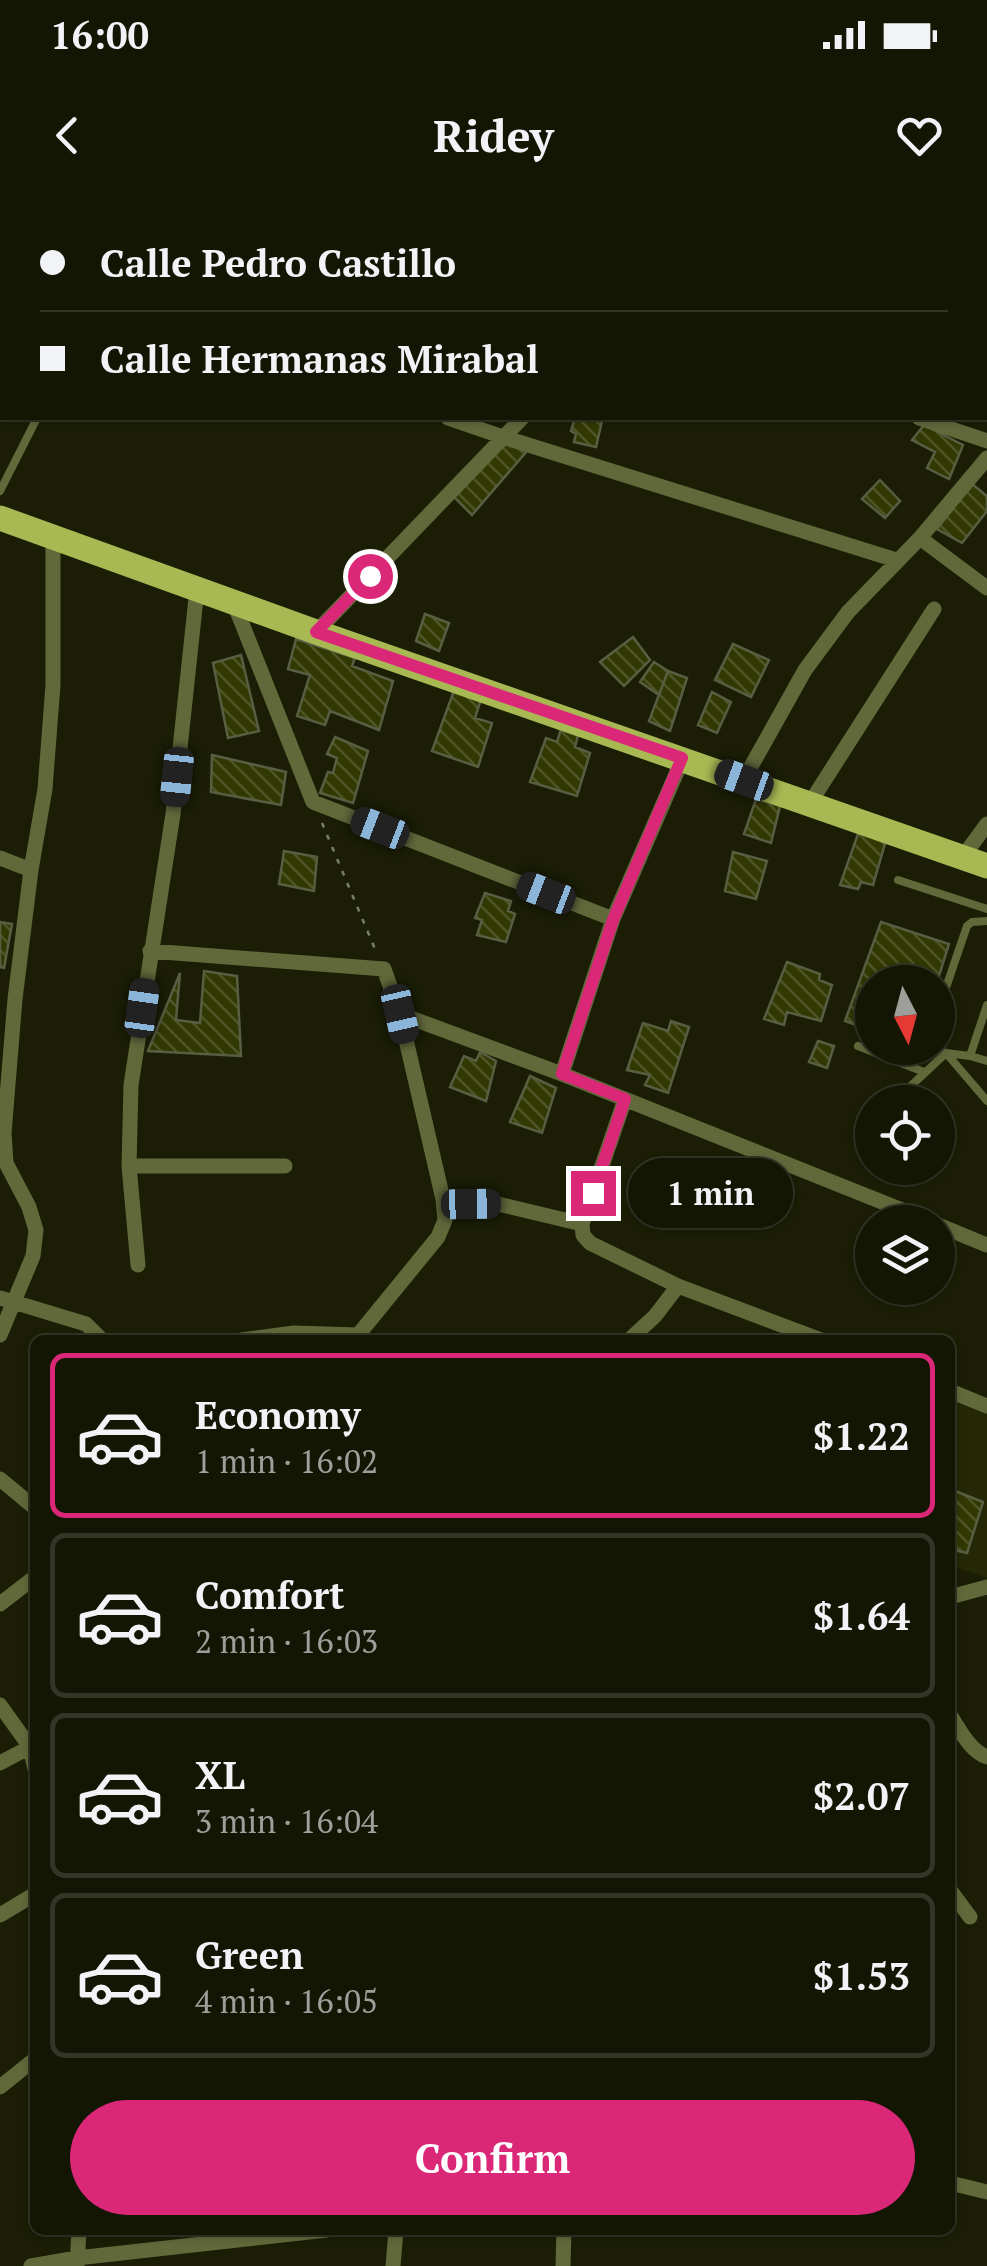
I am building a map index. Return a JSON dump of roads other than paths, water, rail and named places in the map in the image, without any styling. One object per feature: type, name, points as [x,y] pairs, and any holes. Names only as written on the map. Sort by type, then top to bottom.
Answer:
[{"type":"main road","points":[[0,518],[975,862]]},
{"type":"street","points":[[454,420],[896,560]]},
{"type":"street","points":[[316,632],[520,420]]},
{"type":"street","points":[[925,420],[987,441]]},
{"type":"street","points":[[744,780],[805,670],[848,612],[920,538],[987,458]]},
{"type":"street","points":[[0,1336],[7,1299],[33,1256],[36,1230],[29,1207],[3,1162],[8,996],[45,789],[53,684],[53,538]]},
{"type":"street","points":[[920,538],[987,588]]},
{"type":"street","points":[[138,1264],[129,1166],[130,1084],[173,814],[198,589]]},
{"type":"street","points":[[233,602],[313,802],[613,920]]},
{"type":"street","points":[[810,803],[934,609]]},
{"type":"street","points":[[562,1074],[613,920],[682,758]]},
{"type":"street","points":[[975,862],[987,824]]},
{"type":"street","points":[[0,858],[31,870]]},
{"type":"street","points":[[150,951],[384,969],[400,1014],[445,1220],[438,1237],[360,1335]]},
{"type":"street","points":[[400,1014],[562,1074],[888,1205]]},
{"type":"street","points":[[625,1099],[582,1224],[583,1235],[590,1243],[678,1286],[808,1335]]},
{"type":"street","points":[[129,1166],[284,1166]]},
{"type":"street","points":[[444,1204],[498,1204],[582,1224]]},
{"type":"street","points":[[955,1232],[987,1245]]},
{"type":"street","points":[[634,1335],[655,1316],[678,1286]]},
{"type":"street","points":[[7,1299],[86,1324],[97,1335]]},
{"type":"street","points":[[279,1335],[320,1335]]},
{"type":"street","points":[[955,1393],[987,1406]]},
{"type":"street","points":[[0,1479],[30,1504]]},
{"type":"street","points":[[0,1604],[30,1582]]},
{"type":"street","points":[[955,1596],[987,1587]]},
{"type":"street","points":[[0,1706],[30,1747],[0,1763]]},
{"type":"street","points":[[955,1722],[981,1756],[987,1756]]},
{"type":"street","points":[[0,1915],[30,1897]]},
{"type":"street","points":[[955,1897],[970,1917]]},
{"type":"street","points":[[0,2087],[30,2063]]},
{"type":"street","points":[[955,2184],[987,2192]]},
{"type":"street","points":[[77,2262],[80,2235]]},
{"type":"street","points":[[31,2266],[288,2235]]},
{"type":"street","points":[[393,2266],[396,2235]]},
{"type":"street","points":[[563,2266],[564,2235]]},
{"type":"lane","points":[[0,492],[36,420]]},
{"type":"lane","points":[[898,880],[987,908]]},
{"type":"lane","points":[[954,965],[967,926],[987,920]]},
{"type":"lane","points":[[970,1056],[987,1005]]},
{"type":"lane","points":[[955,1054],[987,1061]]},
{"type":"lane","points":[[955,1064],[987,1101]]},
{"type":"lane","points":[[906,1065],[924,1072]]},
{"type":"lane","points":[[911,1085],[932,1065]]}]
